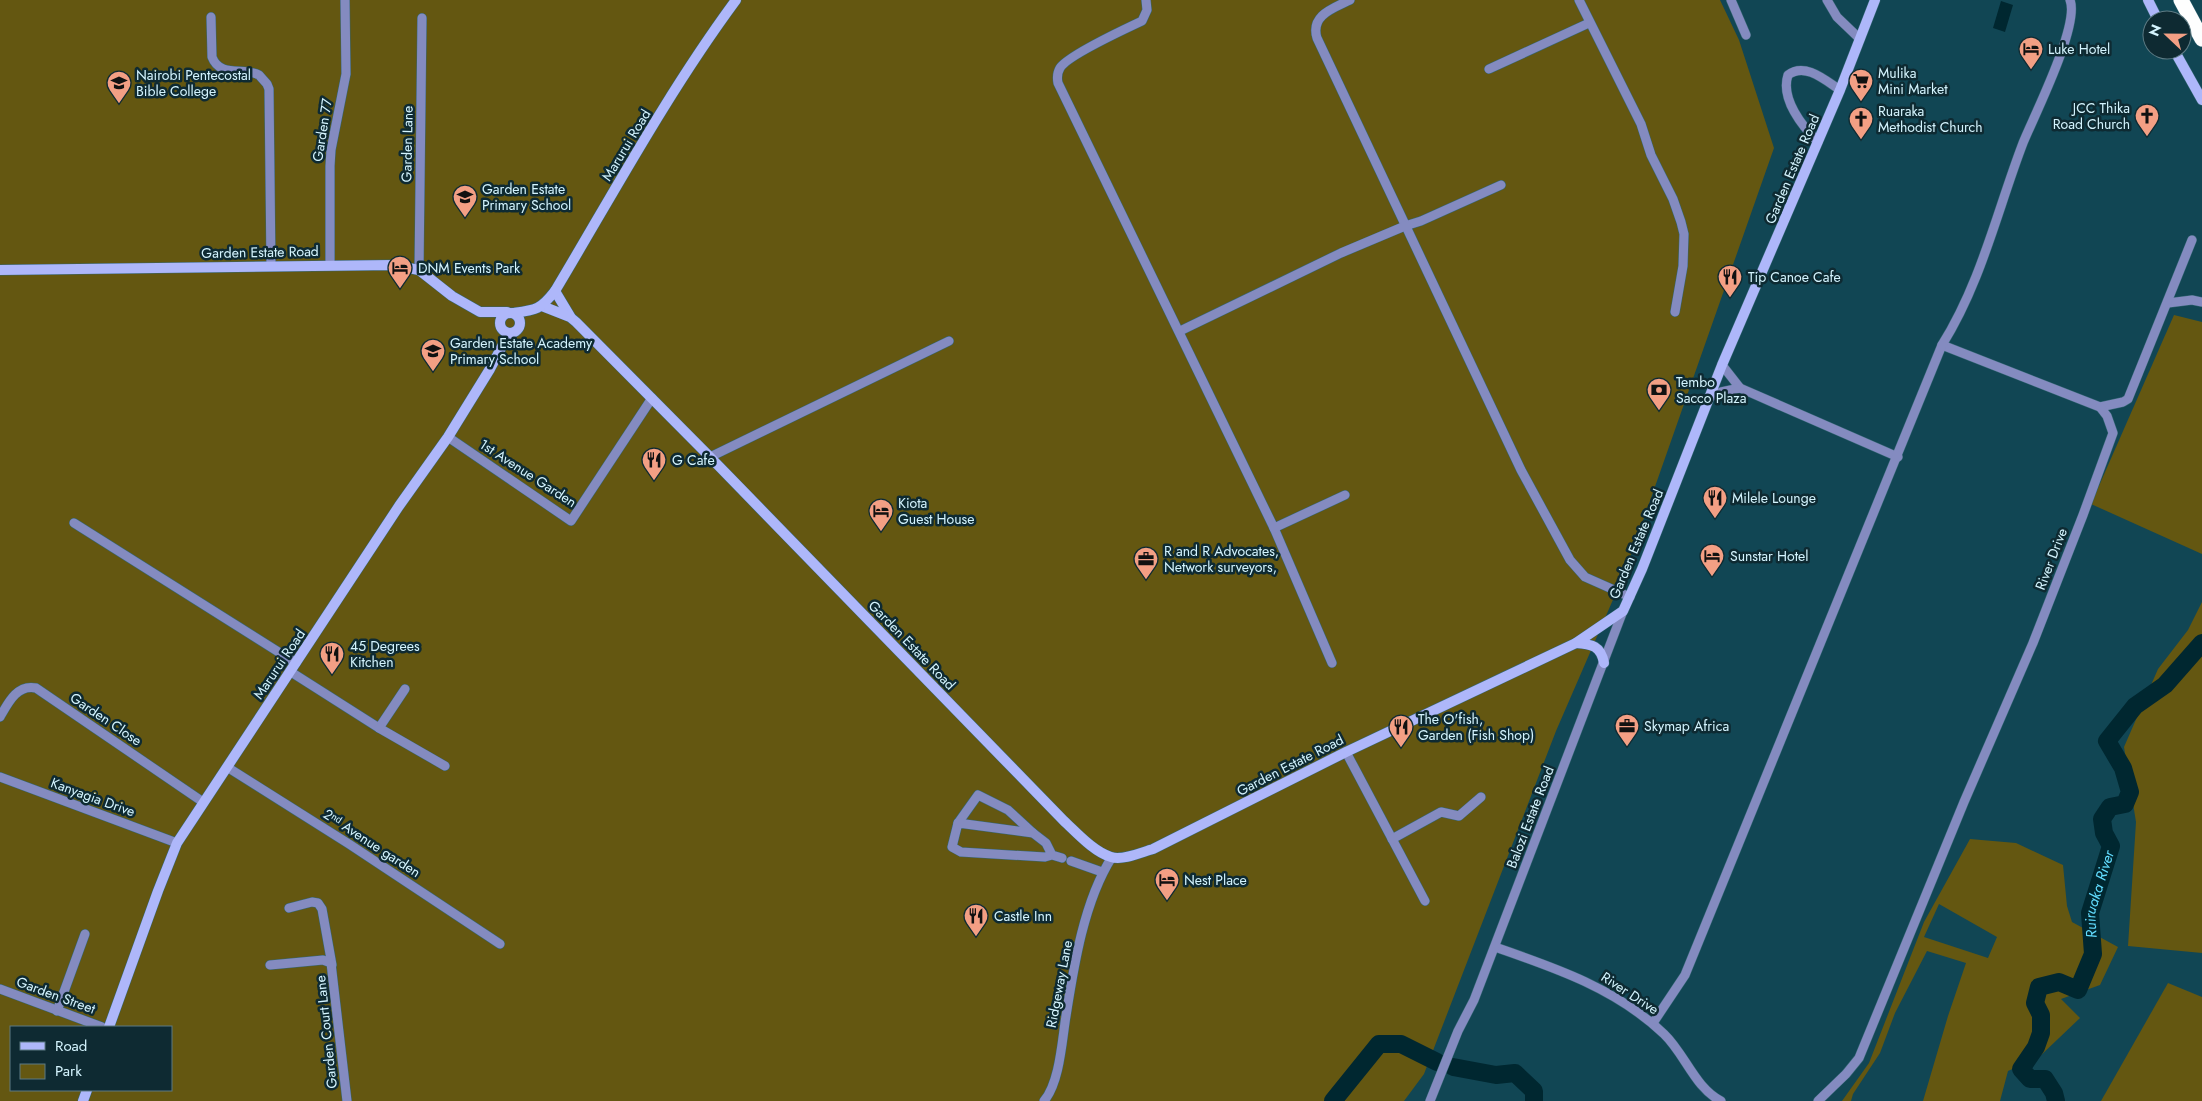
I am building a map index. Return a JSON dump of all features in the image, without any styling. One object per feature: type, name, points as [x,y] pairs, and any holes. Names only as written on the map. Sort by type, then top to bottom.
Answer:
[{"type":"highway","points":[[2181,0],[2202,39]]},
{"type":"street","name":"Garden 77","points":[[330,265],[330,166],[331,150],[346,74],[345,0]]},
{"type":"street","name":"Marurui Road","points":[[519,328],[555,292],[648,135],[716,27],[736,0]]},
{"type":"street","points":[[1146,0],[1147,10],[1142,20],[1091,47],[1064,64],[1060,68],[1057,78],[1062,95],[1180,331],[1274,528],[1332,663]]},
{"type":"street","points":[[1350,0],[1322,14],[1315,33],[1522,470],[1570,560],[1585,577],[1630,597]]},
{"type":"street","points":[[1578,0],[1641,124],[1651,155],[1673,199],[1681,222],[1684,234],[1683,266],[1676,312]]},
{"type":"street","points":[[1731,0],[1746,35]]},
{"type":"street","points":[[1827,0],[1837,17],[1860,39]]},
{"type":"street","name":"Garden Estate Road","points":[[0,270],[384,264],[419,270],[452,296],[480,312],[510,312],[539,308],[570,317],[710,456],[1064,821],[1081,837],[1112,858],[1122,857],[1153,849],[1346,752],[1576,643],[1623,611],[1722,365],[1840,90],[1875,0]]},
{"type":"street","points":[[1653,1023],[1685,975],[1898,457],[1942,345],[1957,319],[1991,239],[2024,142],[2066,38],[2073,7],[2070,0]]},
{"type":"street","points":[[212,17],[212,57],[214,62],[218,67],[228,71],[260,75],[269,89],[271,266]]},
{"type":"street","name":"Garden Lane","points":[[419,270],[422,18]]},
{"type":"street","points":[[1489,69],[1589,23]]},
{"type":"street","points":[[2180,60],[2202,100]]},
{"type":"street","points":[[1818,142],[1799,123],[1786,86],[1788,75],[1799,70],[1808,71],[1840,90]]},
{"type":"street","points":[[1180,331],[1341,254],[1406,226],[1420,222],[1501,185]]},
{"type":"street","points":[[1942,345],[2100,407],[2128,399],[2192,240]]},
{"type":"street","points":[[555,292],[570,317]]},
{"type":"street","points":[[2168,303],[2192,300],[2202,302]]},
{"type":"street","points":[[480,312],[505,331],[514,332],[519,328],[519,319],[510,312],[500,317],[499,323],[505,331]]},
{"type":"street","name":"Marurui Road","points":[[109,1026],[177,843],[399,506],[448,437],[494,363],[505,331]]},
{"type":"street","points":[[710,456],[949,341]]},
{"type":"street","points":[[1722,365],[1740,388],[1898,457]]},
{"type":"street","points":[[1710,397],[1721,392],[1740,388]]},
{"type":"street","name":"1st Avenue Garden","points":[[448,437],[571,521],[652,398]]},
{"type":"street","name":"River Drive","points":[[1818,1101],[1846,1074],[1859,1058],[2052,594],[2112,433],[2107,416],[2100,407]]},
{"type":"street","points":[[1274,528],[1344,495]]},
{"type":"street","points":[[74,523],[296,663]]},
{"type":"street","name":"Balozi Estate Road","points":[[1430,1101],[1495,947],[1623,611]]},
{"type":"street","points":[[1576,643],[1595,646],[1600,650],[1604,663]]},
{"type":"street","points":[[290,672],[379,728],[445,766]]},
{"type":"street","name":"Garden Close","points":[[0,717],[15,694],[26,687],[36,688],[203,802]]},
{"type":"street","points":[[379,728],[405,690]]},
{"type":"street","points":[[1346,752],[1425,901]]},
{"type":"street","name":"2ⁿᵈ Avenue garden","points":[[227,767],[349,844],[500,944]]},
{"type":"street","name":"Kanyagia Drive","points":[[0,777],[177,843]]},
{"type":"street","points":[[1052,855],[1046,843],[1008,810],[978,795],[958,823],[952,847],[961,852],[1045,858],[1052,855],[1062,858]]},
{"type":"street","points":[[1392,839],[1441,812],[1458,816],[1481,797]]},
{"type":"street","points":[[958,823],[1033,833]]},
{"type":"street","name":"Ridgeway Lane","points":[[1044,1101],[1056,1076],[1091,899],[1102,872],[1112,858]]},
{"type":"street","points":[[1072,861],[1102,872]]},
{"type":"street","points":[[289,908],[312,902],[318,903],[322,909],[332,965]]},
{"type":"street","points":[[57,1011],[85,934]]},
{"type":"street","name":"River Drive","points":[[1495,947],[1579,977],[1653,1023],[1676,1048],[1709,1093],[1721,1101]]},
{"type":"street","name":"Garden Court Lane","points":[[270,965],[323,960],[332,965],[347,1101]]},
{"type":"street","name":"Garden Street","points":[[0,989],[99,1026]]},
{"type":"green space","points":[[0,0],[1720,0],[1739,40],[1774,148],[1625,572],[1556,731],[1424,1074],[1404,1101],[0,1101]]},
{"type":"green space","points":[[2174,315],[2202,322],[2202,554],[2091,504]]},
{"type":"green space","points":[[2202,602],[2202,953],[2128,946],[2136,822],[2124,747],[2158,669],[2188,630]]},
{"type":"green space","points":[[1970,839],[2016,843],[2063,865],[2067,906],[2072,922],[2118,947],[2100,985],[2061,999],[2080,1018],[2038,1058],[2008,1071],[2000,1101],[1923,1101],[1966,963],[1927,951],[1895,1013],[1880,1053],[1853,1094],[1851,1101],[1842,1101],[1869,1063],[1924,922]],"holes":[[[1939,904],[1997,937],[1988,958],[1924,937]]]},
{"type":"green space","points":[[2168,983],[2202,997],[2202,1101],[2101,1101]]},
{"type":"water","points":[[2001,1],[2013,5],[2005,32],[1993,28]]},
{"type":"waterway","name":"Ruiruaka River","points":[[2056,1101],[2054,1093],[2045,1079],[2030,1079],[2021,1069],[2036,1047],[2041,1033],[2041,1015],[2035,1003],[2039,987],[2059,982],[2078,990],[2093,954],[2090,913],[2111,846],[2104,833],[2102,819],[2110,807],[2125,804],[2130,792],[2123,768],[2107,741],[2135,706],[2165,685],[2202,643]]},
{"type":"waterway","name":"Ruiruaka River","points":[[1333,1101],[1379,1044],[1401,1044],[1437,1062]]},
{"type":"waterway","name":"Ruiruaka River","points":[[1453,1067],[1496,1075],[1515,1073],[1534,1091],[1534,1101]]},
{"type":"place","name":"Luke Hotel","points":[[2031,70]]},
{"type":"place","name":"Mulika Mini Market","points":[[1861,102]]},
{"type":"place","name":"Nairobi Pentecostal Bible College","points":[[119,104]]},
{"type":"place","name":"JCC Thika Road Church","points":[[2147,137]]},
{"type":"place","name":"Ruaraka Methodist Church","points":[[1861,140]]},
{"type":"place","name":"Garden Estate Primary School","points":[[465,218]]},
{"type":"place","name":"DNM Events Park","points":[[400,289]]},
{"type":"place","name":"Tip Canoe Cafe","points":[[1730,298]]},
{"type":"place","name":"Garden Estate Academy Primary School","points":[[433,372]]},
{"type":"place","name":"Tembo Sacco Plaza","points":[[1659,411]]},
{"type":"place","name":"G Cafe","points":[[654,481]]},
{"type":"place","name":"Milele Lounge","points":[[1715,519]]},
{"type":"place","name":"Kiota Guest House","points":[[881,532]]},
{"type":"place","name":"Sunstar Hotel","points":[[1712,577]]},
{"type":"place","name":"R and R Advocates, Network surveyors,","points":[[1146,580]]},
{"type":"place","name":"45 Degrees Kitchen","points":[[332,675]]},
{"type":"place","name":"Skymap Africa","points":[[1627,747]]},
{"type":"place","name":"The O'fish, Garden (Fish Shop)","points":[[1401,748]]},
{"type":"place","name":"Nest Place","points":[[1167,901]]},
{"type":"place","name":"Castle Inn","points":[[976,937]]}]
